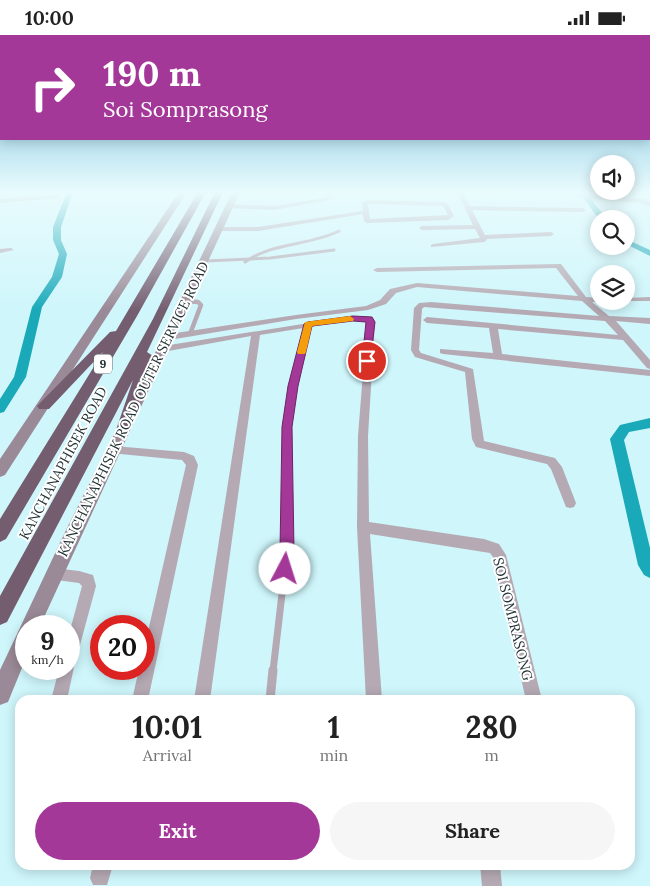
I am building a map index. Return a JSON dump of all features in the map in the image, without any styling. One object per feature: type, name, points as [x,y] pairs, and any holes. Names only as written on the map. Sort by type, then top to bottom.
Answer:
[{"type":"highway","name":"KANCHANAPHISEK ROAD","points":[[0,534],[179,232]]},
{"type":"highway","name":"KANCHANAPHISEK ROAD","points":[[0,615],[159,319],[200,232]]},
{"type":"highway","points":[[44,405],[131,316]]},
{"type":"highway","points":[[123,430],[159,319]]},
{"type":"main road","points":[[0,471],[157,232]]},
{"type":"main road","name":"KANCHANAPHISEK ROAD OUTER SERVICE ROAD","points":[[35,615],[219,232]]},
{"type":"main road","points":[[0,694],[15,660]]},
{"type":"street","points":[[480,232],[483,237]]},
{"type":"street","points":[[483,237],[552,234]]},
{"type":"street","points":[[433,246],[482,241],[483,237]]},
{"type":"street","points":[[0,251],[11,250]]},
{"type":"street","points":[[377,270],[558,267],[585,300],[608,318],[650,366]]},
{"type":"street","points":[[414,269],[416,285]]},
{"type":"street","points":[[166,343],[190,334],[296,317],[368,308],[383,302],[393,291],[416,285],[590,300]]},
{"type":"street","points":[[646,299],[650,306]]},
{"type":"street","points":[[570,503],[556,467],[551,461],[480,444],[477,439],[470,371],[465,367],[418,355],[415,350],[418,308],[422,305],[431,304],[650,321]]},
{"type":"street","points":[[166,343],[256,333],[308,324],[369,319],[363,436],[363,527],[374,695]]},
{"type":"street","points":[[427,320],[627,338]]},
{"type":"street","points":[[493,326],[498,357]]},
{"type":"street","points":[[203,695],[256,333]]},
{"type":"street","points":[[443,351],[650,373]]},
{"type":"street","points":[[114,450],[184,456],[190,459],[192,465],[141,695]]},
{"type":"street","name":"SOI SOMPRASONG","points":[[363,527],[494,548],[499,555],[533,695]]},
{"type":"street","points":[[54,574],[88,580],[89,586],[80,620]]},
{"type":"street","points":[[59,695],[64,680]]},
{"type":"street","points":[[490,870],[492,886]]},
{"type":"lane","points":[[245,262],[260,251],[322,239],[337,232]]},
{"type":"lane","points":[[205,261],[245,262],[283,259],[334,250]]},
{"type":"lane","points":[[186,301],[198,302],[201,305],[190,334]]},
{"type":"lane","points":[[271,695],[287,551],[287,427],[293,386],[308,324]]},
{"type":"waterway","points":[[0,409],[20,377],[37,307],[57,277],[63,254],[57,240],[57,232]]},
{"type":"waterway","points":[[635,246],[650,253]]},
{"type":"waterway","points":[[650,423],[625,428],[617,439],[646,565],[650,570]]},
{"type":"slow traffic","points":[[302,352],[308,324],[350,319]]},
{"type":"route","points":[[285,569],[287,551],[287,427],[293,386],[308,324],[353,318],[369,319],[367,361]]}]
